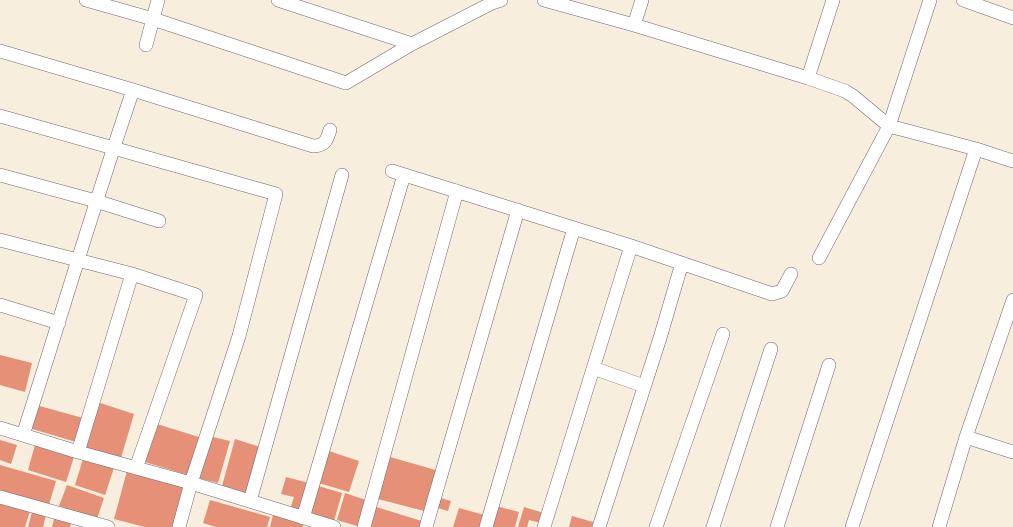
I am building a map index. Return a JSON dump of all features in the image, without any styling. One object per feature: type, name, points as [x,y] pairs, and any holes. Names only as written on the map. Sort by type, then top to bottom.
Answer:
[{"type":"street","points":[[86,0],[153,19],[346,83],[412,44],[492,1]]},
{"type":"street","points":[[146,45],[158,0]]},
{"type":"street","points":[[278,0],[412,44]]},
{"type":"street","points":[[548,0],[808,78],[849,93],[889,126],[976,149],[1013,161]]},
{"type":"street","points":[[634,25],[642,0]]},
{"type":"street","points":[[808,78],[833,0]]},
{"type":"street","points":[[819,258],[889,126],[930,0]]},
{"type":"street","points":[[963,0],[1013,18]]},
{"type":"street","points":[[0,51],[133,90],[313,146],[323,145],[326,142],[330,130]]},
{"type":"street","points":[[23,435],[96,201],[133,90]]},
{"type":"street","points":[[0,116],[276,194],[238,336],[191,483],[179,527]]},
{"type":"street","points":[[852,527],[976,149]]},
{"type":"street","points":[[303,518],[398,173],[631,246],[772,294],[782,291],[791,274]]},
{"type":"street","points":[[0,175],[96,201],[159,221]]},
{"type":"street","points":[[250,501],[342,175]]},
{"type":"street","points":[[364,527],[457,191]]},
{"type":"street","points":[[426,527],[518,210]]},
{"type":"street","points":[[486,527],[574,228]]},
{"type":"street","points":[[0,240],[132,274],[196,295],[136,468]]},
{"type":"street","points":[[544,527],[631,246]]},
{"type":"street","points":[[599,527],[660,338],[682,263]]},
{"type":"street","points":[[78,452],[132,274]]},
{"type":"street","points":[[939,527],[966,438],[1013,300]]},
{"type":"street","points":[[0,305],[59,323]]},
{"type":"street","points":[[656,527],[723,334]]},
{"type":"street","points":[[713,527],[771,349]]},
{"type":"street","points":[[777,527],[829,365]]},
{"type":"street","points":[[593,368],[644,386]]},
{"type":"street","points":[[0,428],[78,452],[191,483],[334,527]]},
{"type":"street","points":[[966,438],[1013,452]]},
{"type":"street","points":[[0,497],[108,527]]},
{"type":"building","points":[[0,355],[32,363],[25,392],[0,385]]},
{"type":"building","points":[[97,402],[134,414],[121,458],[83,447]]},
{"type":"building","points":[[36,405],[83,418],[76,442],[29,428]]},
{"type":"building","points":[[157,424],[202,438],[191,476],[145,462]]},
{"type":"building","points":[[209,436],[230,441],[218,483],[198,478]]},
{"type":"building","points":[[235,439],[260,447],[247,493],[222,486]]},
{"type":"building","points":[[0,440],[17,445],[11,464],[0,460]]},
{"type":"building","points":[[35,445],[74,457],[66,482],[28,470]]},
{"type":"building","points":[[329,451],[359,461],[349,492],[319,483]]},
{"type":"building","points":[[390,457],[439,471],[428,512],[378,499]]},
{"type":"building","points":[[83,459],[114,468],[105,495],[75,485]]},
{"type":"building","points":[[0,465],[56,481],[48,508],[0,493]]},
{"type":"building","points":[[127,471],[184,487],[173,527],[145,527],[114,519]]},
{"type":"building","points":[[286,477],[309,483],[301,512],[290,509],[294,497],[281,494]]},
{"type":"building","points":[[67,485],[104,498],[97,519],[59,506]]},
{"type":"building","points":[[315,485],[342,493],[334,521],[306,513]]},
{"type":"building","points":[[345,493],[369,501],[360,527],[337,520]]},
{"type":"building","points":[[437,497],[451,501],[448,511],[434,507]]},
{"type":"building","points":[[210,500],[270,517],[267,527],[216,527],[203,523]]},
{"type":"building","points":[[0,502],[30,511],[25,527],[0,527]]},
{"type":"building","points":[[373,506],[425,522],[424,527],[372,527],[366,525]]},
{"type":"building","points":[[496,506],[519,512],[515,527],[490,527]]},
{"type":"building","points":[[524,507],[544,513],[541,523],[529,520],[527,527],[518,527]]},
{"type":"building","points":[[459,508],[488,516],[485,527],[453,527]]},
{"type":"building","points":[[32,512],[46,515],[43,527],[28,527]]},
{"type":"building","points":[[55,515],[72,520],[70,527],[52,527]]},
{"type":"building","points":[[273,515],[304,524],[303,527],[270,527]]},
{"type":"building","points":[[572,516],[593,522],[592,527],[569,527]]}]
